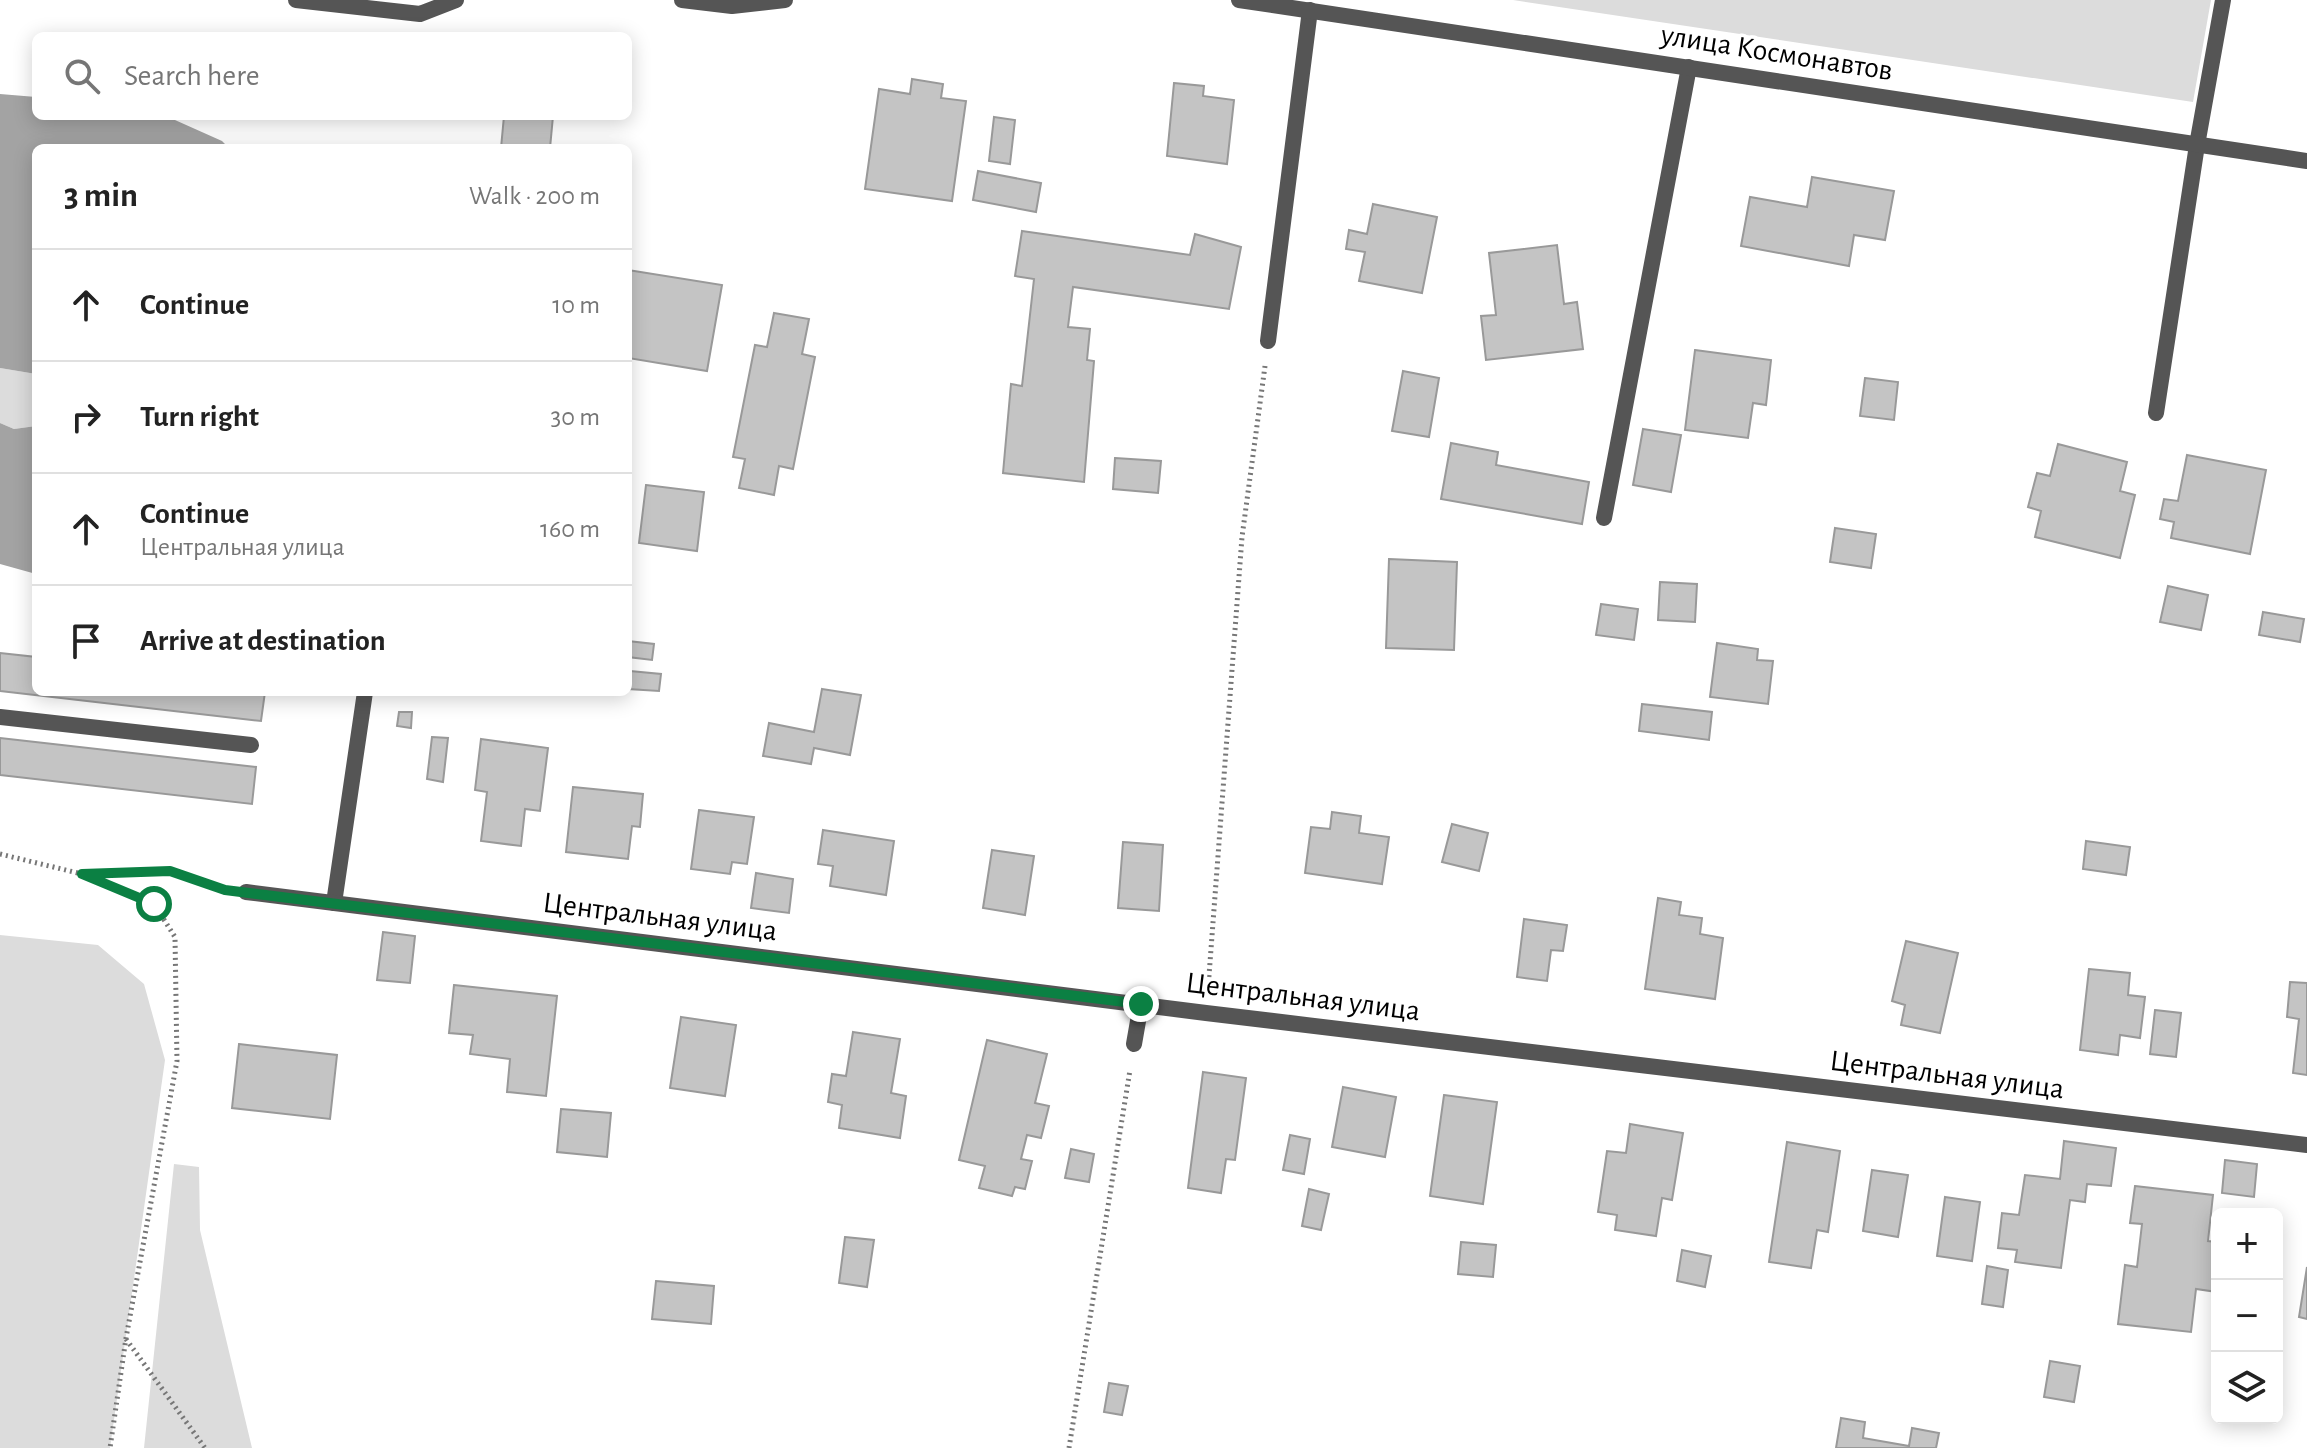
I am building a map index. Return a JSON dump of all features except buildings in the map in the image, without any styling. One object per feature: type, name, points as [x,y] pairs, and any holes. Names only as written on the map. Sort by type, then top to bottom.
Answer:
[{"type":"street","points":[[296,0],[420,14],[456,0]]},
{"type":"street","points":[[682,0],[733,3],[785,0]]},
{"type":"street","name":"улица Космонавтов","points":[[1239,0],[2307,161]]},
{"type":"street","points":[[2156,413],[2197,145],[2223,0]]},
{"type":"street","points":[[1268,341],[1310,10]]},
{"type":"street","points":[[1604,518],[1689,67]]},
{"type":"street","points":[[334,903],[364,696]]},
{"type":"street","points":[[0,717],[251,745]]},
{"type":"street","name":"Центральная улица","points":[[246,892],[1206,1013],[2307,1145]]},
{"type":"street","points":[[1134,1044],[1141,1004]]},
{"type":"path","points":[[1206,1013],[1242,537],[1268,341]]},
{"type":"path","points":[[0,854],[82,874],[154,904],[175,937],[177,1061],[126,1338],[110,1448]]},
{"type":"path","points":[[82,874],[170,871],[225,890],[246,892]]},
{"type":"path","points":[[1069,1448],[1134,1044]]},
{"type":"path","points":[[126,1338],[205,1448]]},
{"type":"shaded area","points":[[1513,0],[2211,0],[2193,102]]},
{"type":"shaded area","points":[[0,94],[32,97],[32,120],[175,120],[222,141],[225,144],[32,144],[32,373],[0,368]]},
{"type":"shaded area","points":[[0,368],[32,373],[32,427],[14,429],[0,423]]},
{"type":"shaded area","points":[[0,423],[14,429],[32,427],[32,573],[0,564]]},
{"type":"shaded area","points":[[0,935],[98,945],[144,984],[165,1060],[110,1448],[0,1448]]},
{"type":"shaded area","points":[[174,1164],[199,1167],[200,1230],[252,1448],[144,1448]]},
{"type":"route","points":[[154,904],[82,874],[170,871],[225,890],[1141,1004]]}]
